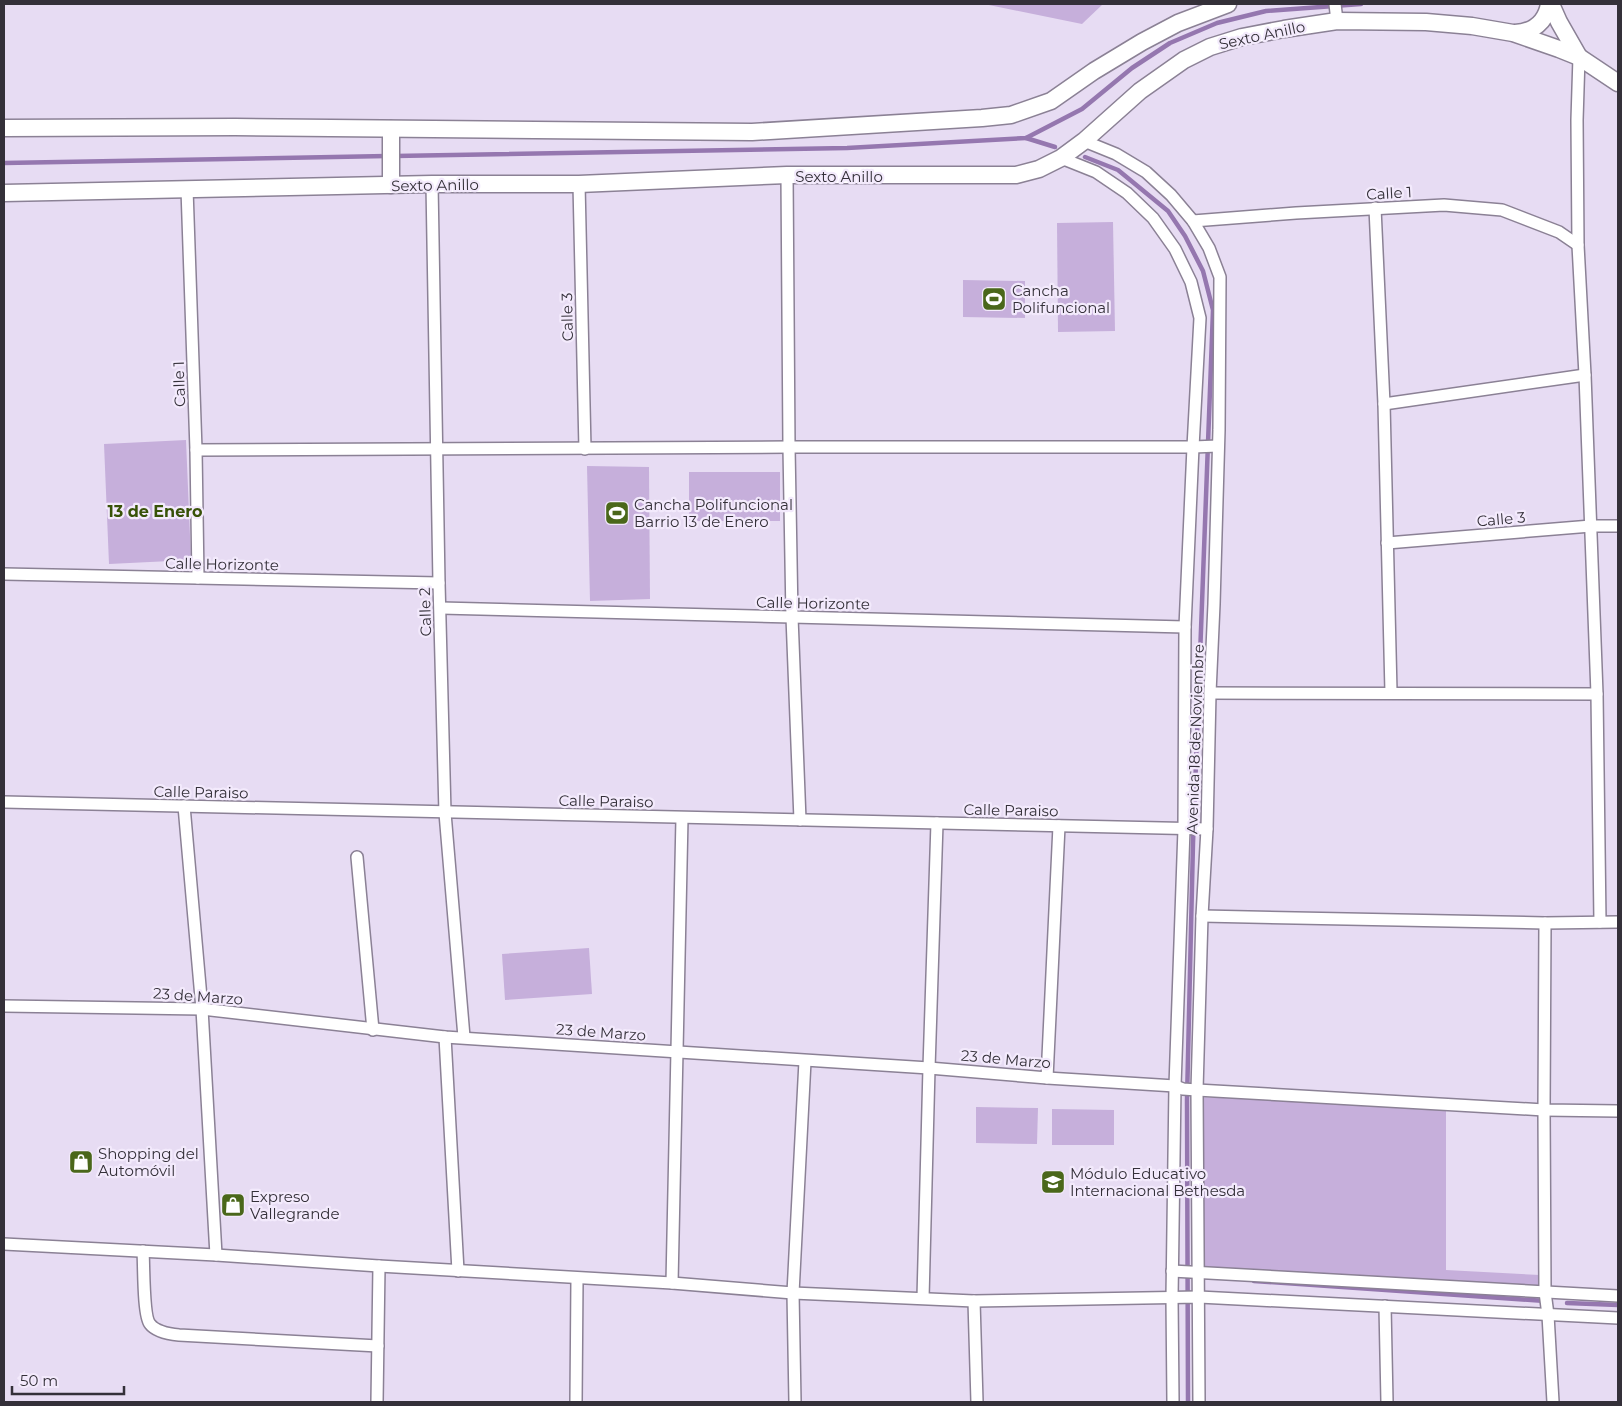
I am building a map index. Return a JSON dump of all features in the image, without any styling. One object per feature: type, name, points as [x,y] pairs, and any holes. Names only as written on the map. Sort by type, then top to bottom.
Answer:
[{"type":"main road","points":[[4,128],[235,127],[391,136],[752,132],[982,118],[1011,115],[1051,101],[1134,46],[1178,23],[1228,4]]},
{"type":"main road","points":[[1513,33],[1524,33],[1543,21],[1550,4]]},
{"type":"main road","points":[[1550,4],[1580,57]]},
{"type":"main road","name":"Sexto Anillo","points":[[4,193],[432,184],[579,184],[787,175],[1016,175],[1039,169],[1062,158],[1162,74],[1184,60],[1210,47],[1242,37],[1284,29],[1336,13],[1472,26],[1513,33],[1580,57],[1618,83]]},
{"type":"main road","points":[[391,136],[391,185]]},
{"type":"street","points":[[1580,57],[1577,120],[1578,245],[1597,694],[1600,922]]},
{"type":"street","name":"Avenida 18 de Noviembre","points":[[1084,141],[1116,154],[1146,172],[1172,195],[1193,221],[1209,248],[1220,277],[1205,447],[1185,627],[1202,916],[1186,1089],[1197,1296],[1198,1402]]},
{"type":"street","name":"Avenida 18 de Noviembre","points":[[1062,158],[1096,172],[1127,193],[1154,218],[1175,249],[1191,282],[1200,318],[1214,604],[1210,693],[1196,829],[1186,1089],[1175,1271],[1173,1402]]},
{"type":"street","points":[[787,175],[792,617],[800,820]]},
{"type":"street","name":"Calle 2","points":[[432,184],[445,812],[464,1038]]},
{"type":"street","name":"Calle 3","points":[[579,184],[585,449]]},
{"type":"street","name":"Calle 1","points":[[187,188],[196,450],[198,578]]},
{"type":"street","name":"Calle 1","points":[[1193,221],[1444,205],[1502,210],[1559,232],[1578,245]]},
{"type":"street","points":[[1376,208],[1384,404],[1391,692]]},
{"type":"street","points":[[1384,404],[1585,375]]},
{"type":"street","points":[[196,450],[1205,447]]},
{"type":"street","name":"Calle 3","points":[[1387,543],[1591,526],[1618,526]]},
{"type":"street","name":"Calle Horizonte","points":[[4,574],[439,584]]},
{"type":"street","name":"Calle Horizonte","points":[[441,608],[1185,627]]},
{"type":"street","points":[[1210,693],[1597,694]]},
{"type":"street","name":"Calle Paraiso","points":[[4,802],[1196,829]]},
{"type":"street","points":[[184,806],[202,1009],[216,1255]]},
{"type":"street","points":[[672,1283],[682,818]]},
{"type":"street","points":[[923,1298],[938,823]]},
{"type":"street","points":[[1047,1078],[1059,826]]},
{"type":"street","points":[[357,857],[373,1030]]},
{"type":"street","points":[[1202,916],[1545,923],[1618,922]]},
{"type":"street","points":[[1545,923],[1545,1292],[1553,1402]]},
{"type":"street","name":"23 de Marzo","points":[[4,1006],[202,1009],[446,1038],[929,1068],[1186,1089],[1544,1110],[1618,1111]]},
{"type":"street","points":[[446,1038],[458,1271]]},
{"type":"street","points":[[794,1402],[793,1293],[805,1061]]},
{"type":"street","points":[[4,1244],[216,1255],[577,1279],[672,1283],[793,1293],[974,1302],[1197,1296],[1618,1318]]},
{"type":"street","points":[[144,1251],[146,1314],[149,1324],[156,1330],[178,1335],[378,1346]]},
{"type":"street","points":[[377,1402],[379,1266]]},
{"type":"street","points":[[1175,1271],[1618,1296]]},
{"type":"street","points":[[576,1402],[577,1279]]},
{"type":"street","points":[[974,1302],[977,1402]]},
{"type":"street","points":[[1385,1306],[1387,1402]]},
{"type":"shaded area","points":[[984,4],[1103,4],[1082,24]]},
{"type":"shaded area","points":[[1113,222],[1115,331],[1058,332],[1057,223]]},
{"type":"shaded area","name":"Cancha Polifuncional","points":[[963,280],[1025,281],[1025,318],[963,317]]},
{"type":"shaded area","points":[[186,440],[191,560],[109,564],[104,444]]},
{"type":"shaded area","points":[[587,466],[649,467],[650,599],[590,601]]},
{"type":"shaded area","points":[[689,472],[780,472],[780,521],[689,521]]},
{"type":"shaded area","points":[[589,948],[592,994],[505,1000],[502,954]]},
{"type":"shaded area","points":[[1193,1097],[1446,1105],[1446,1270],[1540,1275],[1541,1291],[1200,1268]]},
{"type":"shaded area","points":[[976,1107],[1038,1108],[1037,1144],[976,1143]]},
{"type":"shaded area","points":[[1052,1109],[1114,1110],[1114,1145],[1052,1145]]},
{"type":"waterway","points":[[395,156],[847,148],[1026,138],[1082,109],[1132,68],[1170,43],[1217,23],[1266,11],[1361,4]]},
{"type":"waterway","points":[[1026,138],[1055,147]]},
{"type":"waterway","points":[[4,163],[387,156]]},
{"type":"waterway","points":[[1085,157],[1118,170],[1168,211],[1185,236],[1203,271],[1213,310],[1193,843],[1187,1100],[1188,1402]]},
{"type":"waterway","points":[[1254,1281],[1545,1301]]},
{"type":"waterway","points":[[1567,1303],[1618,1305]]},
{"type":"place","name":"Cancha Polifuncional","points":[[994,299]]},
{"type":"place","name":"Cancha Polifuncional Barrio 13 de Enero","points":[[617,513]]},
{"type":"place","name":"Shopping del Automóvil","points":[[81,1162]]},
{"type":"place","name":"Módulo Educativo Internacional Bethesda","points":[[1053,1182]]},
{"type":"place","name":"Expreso Vallegrande","points":[[233,1205]]},
{"type":"district","name":"13 de Enero","points":[[155,511]]}]
